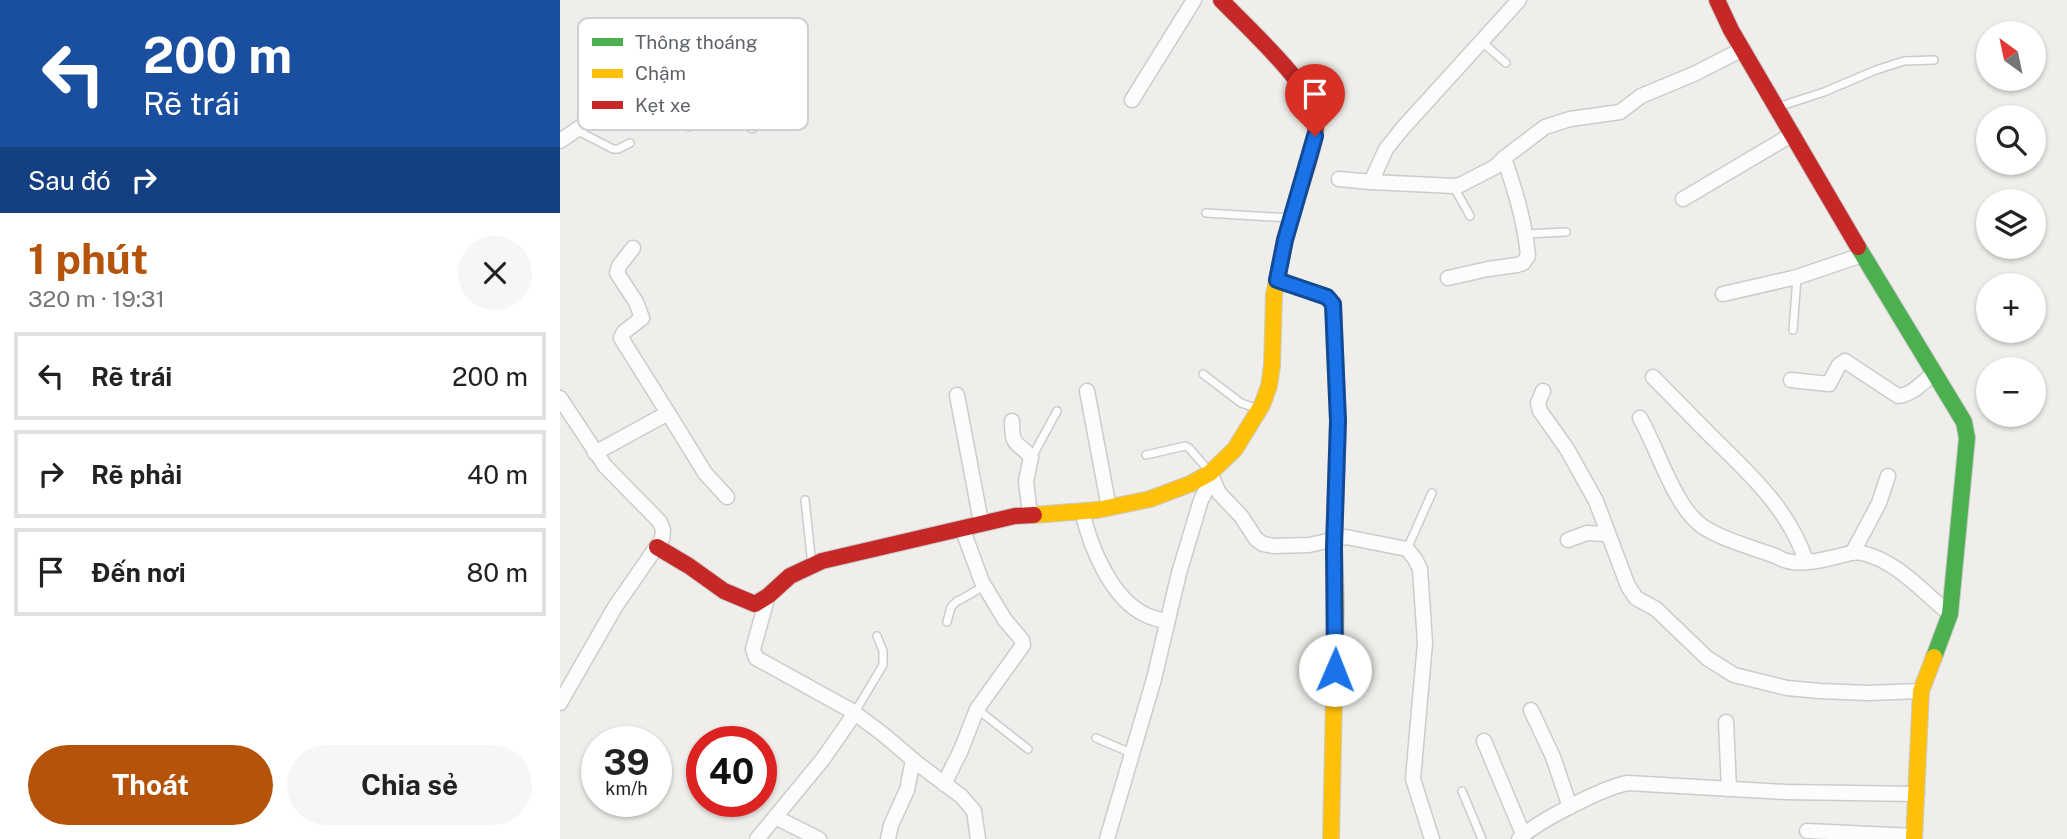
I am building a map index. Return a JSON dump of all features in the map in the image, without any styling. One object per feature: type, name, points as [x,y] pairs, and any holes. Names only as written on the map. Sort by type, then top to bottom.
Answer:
[{"type":"street","points":[[1132,100],[1194,0]]},
{"type":"street","points":[[1371,182],[1385,149],[1520,0]]},
{"type":"street","points":[[1717,0],[1743,50],[1966,429],[1965,471],[1950,614],[1921,691],[1914,838],[1807,831]]},
{"type":"street","points":[[1107,839],[1154,680],[1201,500],[1212,478],[1235,449],[1259,410],[1269,386],[1274,295],[1291,218],[1315,136],[1316,114],[1307,93],[1225,2]]},
{"type":"street","points":[[1339,179],[1454,186],[1495,167],[1545,127],[1570,119],[1620,112],[1642,96],[1743,50]]},
{"type":"street","points":[[560,141],[578,128]]},
{"type":"street","points":[[1683,199],[1793,134]]},
{"type":"street","points":[[1448,278],[1523,263],[1528,256],[1526,234],[1515,189],[1504,158]]},
{"type":"street","points":[[633,248],[617,273],[636,302],[642,318],[624,332],[621,338],[705,473],[727,497]]},
{"type":"street","points":[[1723,294],[1797,277],[1862,255]]},
{"type":"street","points":[[1277,280],[1327,297],[1333,304],[1338,421],[1331,839]]},
{"type":"street","points":[[1791,380],[1829,384],[1839,365],[1845,361],[1898,397],[1902,397],[1934,373]]},
{"type":"street","points":[[1653,377],[1765,489],[1799,539],[1806,561]]},
{"type":"street","points":[[1087,391],[1108,508]]},
{"type":"street","points":[[1543,391],[1538,403],[1540,411],[1567,449],[1600,511],[1624,579],[1636,598],[1656,609],[1707,658],[1734,675],[1787,688],[1868,693],[1921,691]]},
{"type":"street","points":[[957,395],[981,522]]},
{"type":"street","points":[[560,398],[605,466],[660,523],[663,530],[657,547],[615,607],[560,703]]},
{"type":"street","points":[[596,453],[668,413]]},
{"type":"street","points":[[1640,418],[1680,500],[1701,525],[1785,562],[1853,552],[1862,554],[1891,565],[1950,614]]},
{"type":"street","points":[[1012,421],[1014,442],[1031,457],[1026,481],[1030,515]]},
{"type":"street","points":[[1853,552],[1879,503],[1888,476]]},
{"type":"street","points":[[1212,478],[1219,493],[1241,516],[1256,540],[1263,544],[1309,545],[1346,537],[1407,549],[1415,559],[1420,569],[1425,643],[1413,779],[1432,839]]},
{"type":"street","points":[[657,547],[690,566],[724,591],[755,604],[767,599],[786,579],[812,565],[981,522],[1108,508],[1150,499],[1212,478]]},
{"type":"street","points":[[1082,511],[1087,534],[1115,589],[1145,615],[1167,622]]},
{"type":"street","points":[[944,784],[977,709],[1023,645],[984,586],[962,528]]},
{"type":"street","points":[[1568,540],[1587,533],[1607,534]]},
{"type":"street","points":[[767,599],[754,649],[755,658],[855,713],[961,796],[977,818],[978,839]]},
{"type":"street","points":[[1531,710],[1553,757],[1570,807]]},
{"type":"street","points":[[777,815],[823,759],[855,713]]},
{"type":"street","points":[[1726,722],[1729,789]]},
{"type":"street","points":[[1484,741],[1521,837],[1530,828],[1570,807],[1612,787],[1628,783],[1838,794],[1917,794]]},
{"type":"street","points":[[887,839],[907,790],[913,760]]},
{"type":"street","points":[[757,839],[775,817],[819,839]]},
{"type":"lane","points":[[1482,42],[1506,63]]},
{"type":"lane","points":[[1777,107],[1904,61],[1934,60]]},
{"type":"lane","points":[[575,130],[613,149],[630,143]]},
{"type":"lane","points":[[1454,186],[1470,216]]},
{"type":"lane","points":[[1206,213],[1291,218]]},
{"type":"lane","points":[[1526,234],[1566,232]]},
{"type":"lane","points":[[1793,330],[1797,277]]},
{"type":"lane","points":[[1203,374],[1241,403],[1259,410]]},
{"type":"lane","points":[[1031,457],[1057,411]]},
{"type":"lane","points":[[1146,455],[1185,446],[1212,478]]},
{"type":"lane","points":[[1407,549],[1432,493]]},
{"type":"lane","points":[[805,500],[812,565]]},
{"type":"lane","points":[[947,622],[951,607],[984,586]]},
{"type":"lane","points":[[855,713],[883,665],[883,651],[877,636]]},
{"type":"lane","points":[[977,709],[1028,749]]},
{"type":"lane","points":[[1096,738],[1131,753]]},
{"type":"lane","points":[[1462,791],[1482,839]]},
{"type":"traffic: fast","points":[[1858,247],[1964,422],[1967,438],[1950,614],[1934,657]]},
{"type":"traffic: slow","points":[[1034,515],[1097,510],[1150,499],[1190,484],[1210,473],[1235,449],[1262,405],[1269,386],[1274,295],[1285,239],[1295,206]]},
{"type":"traffic: slow","points":[[1277,280],[1327,297],[1333,304],[1338,421],[1331,839]]},
{"type":"traffic: slow","points":[[1914,839],[1921,691],[1934,657]]},
{"type":"traffic: jam","points":[[1221,0],[1276,56],[1312,104],[1316,116],[1315,138],[1295,206]]},
{"type":"traffic: jam","points":[[1717,0],[1731,30],[1858,247]]},
{"type":"traffic: jam","points":[[657,547],[724,591],[755,604],[790,576],[822,561],[1015,516],[1034,515]]},
{"type":"route","points":[[1315,136],[1285,240],[1277,280],[1327,297],[1333,304],[1338,421],[1334,547],[1335,670]]}]
